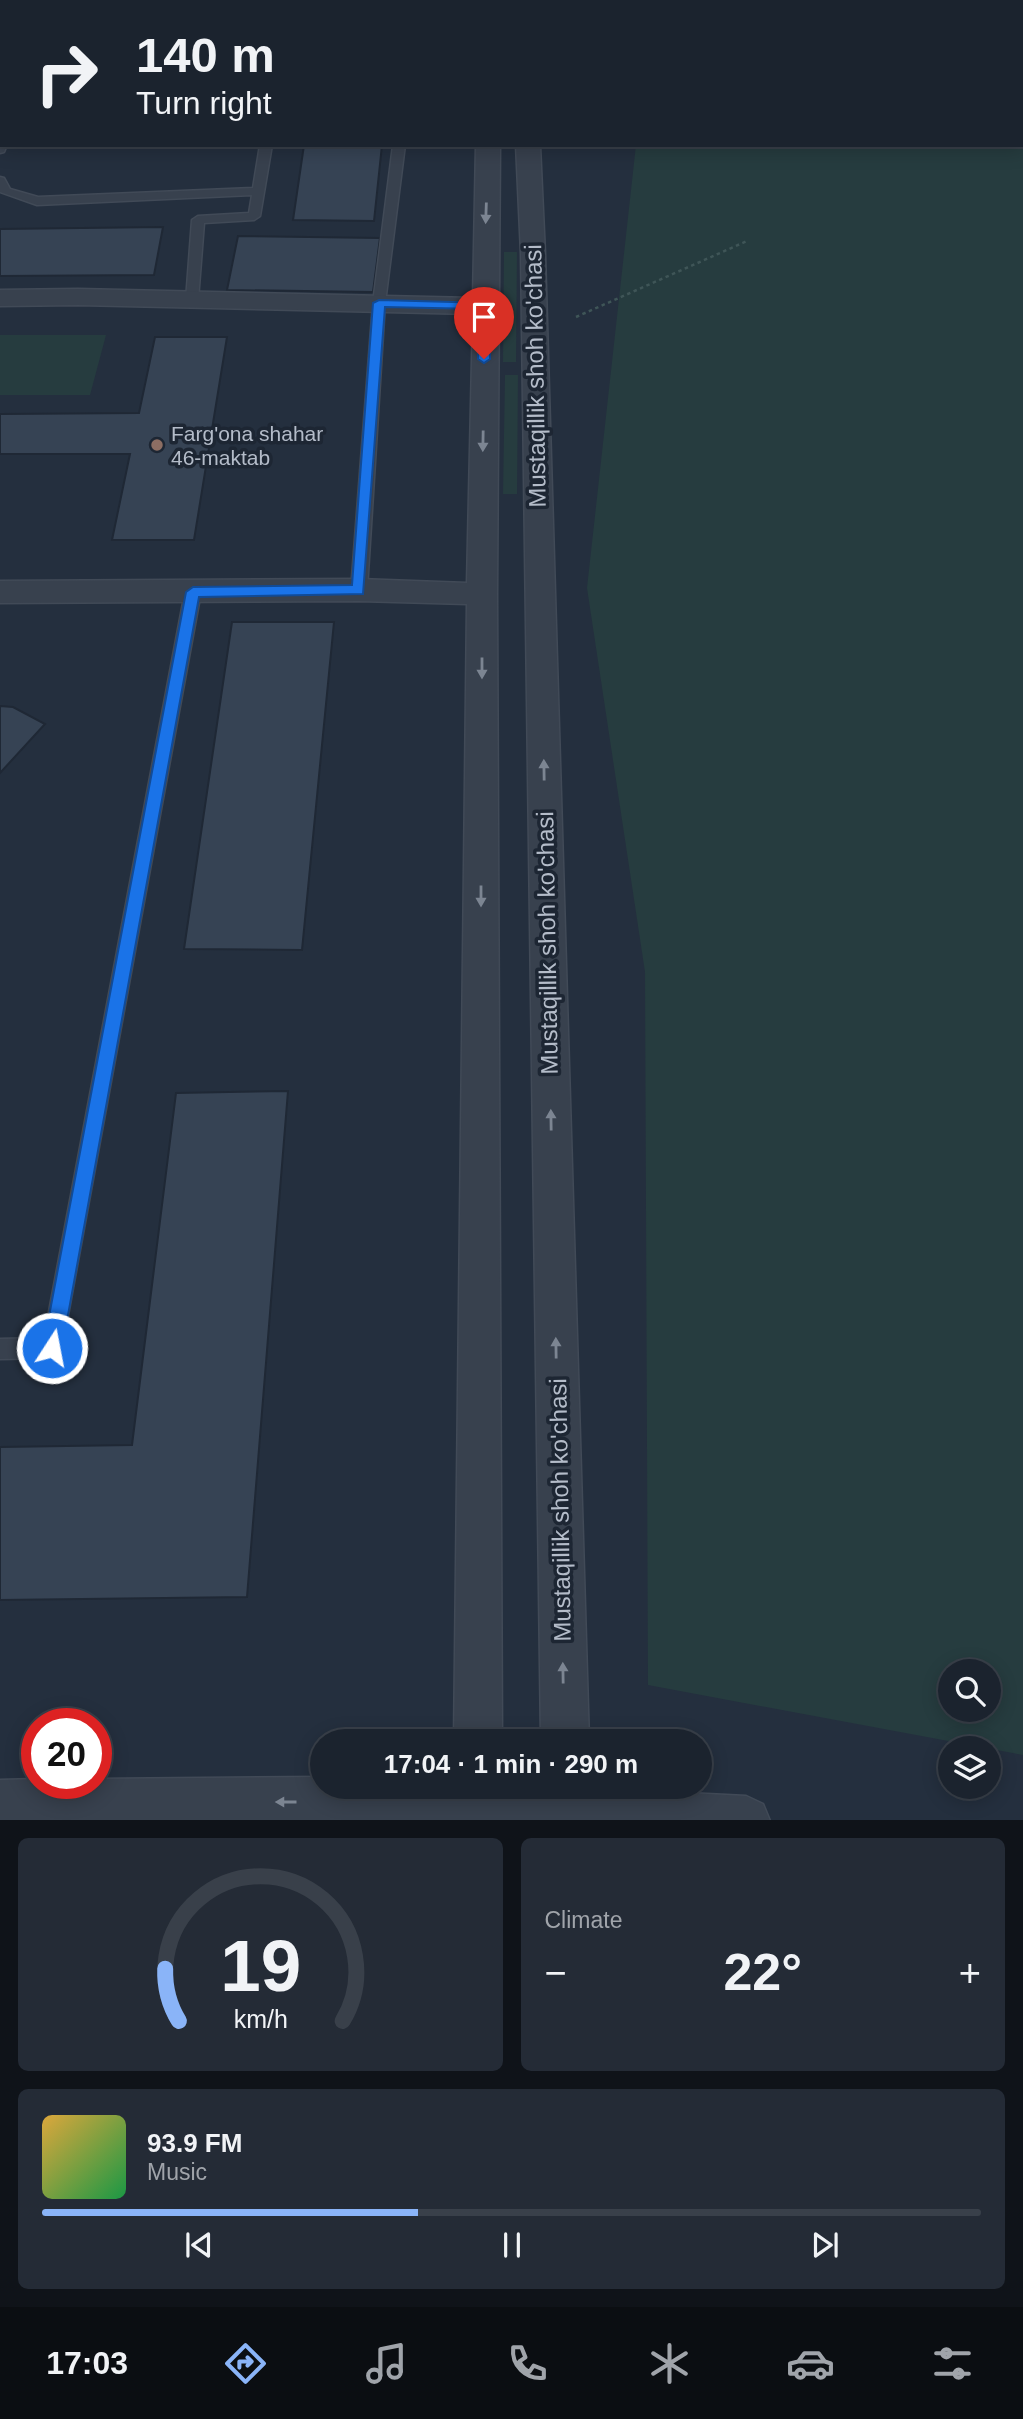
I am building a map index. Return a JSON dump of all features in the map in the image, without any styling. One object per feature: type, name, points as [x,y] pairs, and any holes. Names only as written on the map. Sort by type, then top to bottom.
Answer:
[{"type":"street","name":"Mustaqillik shoh ko'chasi","points":[[478,1729],[482,594],[488,147]]},
{"type":"street","name":"Mustaqillik shoh ko'chasi","points":[[528,147],[533,254],[565,1729]]},
{"type":"street","points":[[0,298],[78,297],[485,306]]},
{"type":"street","points":[[0,592],[359,590],[482,594]]},
{"type":"street","points":[[0,1804],[478,1803],[566,1806],[734,1820]]},
{"type":"lane","points":[[192,300],[198,220],[254,216],[266,147]]},
{"type":"lane","points":[[359,590],[379,303],[399,147]]},
{"type":"lane","points":[[0,181],[5,191],[37,201],[258,191]]},
{"type":"lane","points":[[0,1349],[52,1348],[193,592]]},
{"type":"path","points":[[576,317],[747,242]]},
{"type":"green space","points":[[636,147],[1023,147],[1023,1755],[1001,1751],[1001,1736],[938,1736],[938,1739],[648,1685],[645,972],[587,588]]},
{"type":"green space","points":[[504,252],[517,252],[516,362],[503,362]]},
{"type":"green space","points":[[0,335],[106,335],[90,395],[0,395]]},
{"type":"green space","points":[[505,375],[518,375],[517,494],[503,494]]},
{"type":"building","points":[[304,147],[382,147],[374,221],[293,220]]},
{"type":"building","points":[[163,227],[154,275],[0,276],[0,229]]},
{"type":"building","points":[[238,236],[380,238],[373,292],[227,290]]},
{"type":"building","points":[[155,337],[227,337],[194,540],[112,540],[130,454],[0,454],[0,414],[139,413]]},
{"type":"building","points":[[232,622],[334,622],[302,950],[184,949]]},
{"type":"building","points":[[0,706],[13,707],[45,724],[0,773]]},
{"type":"building","points":[[288,1091],[247,1597],[0,1600],[0,1447],[132,1445],[176,1093]]},
{"type":"place","name":"Farg'ona shahar 46-maktab","points":[[157,445]]},
{"type":"route","points":[[52,1348],[193,592],[359,590],[379,303],[485,306],[484,359]]}]
